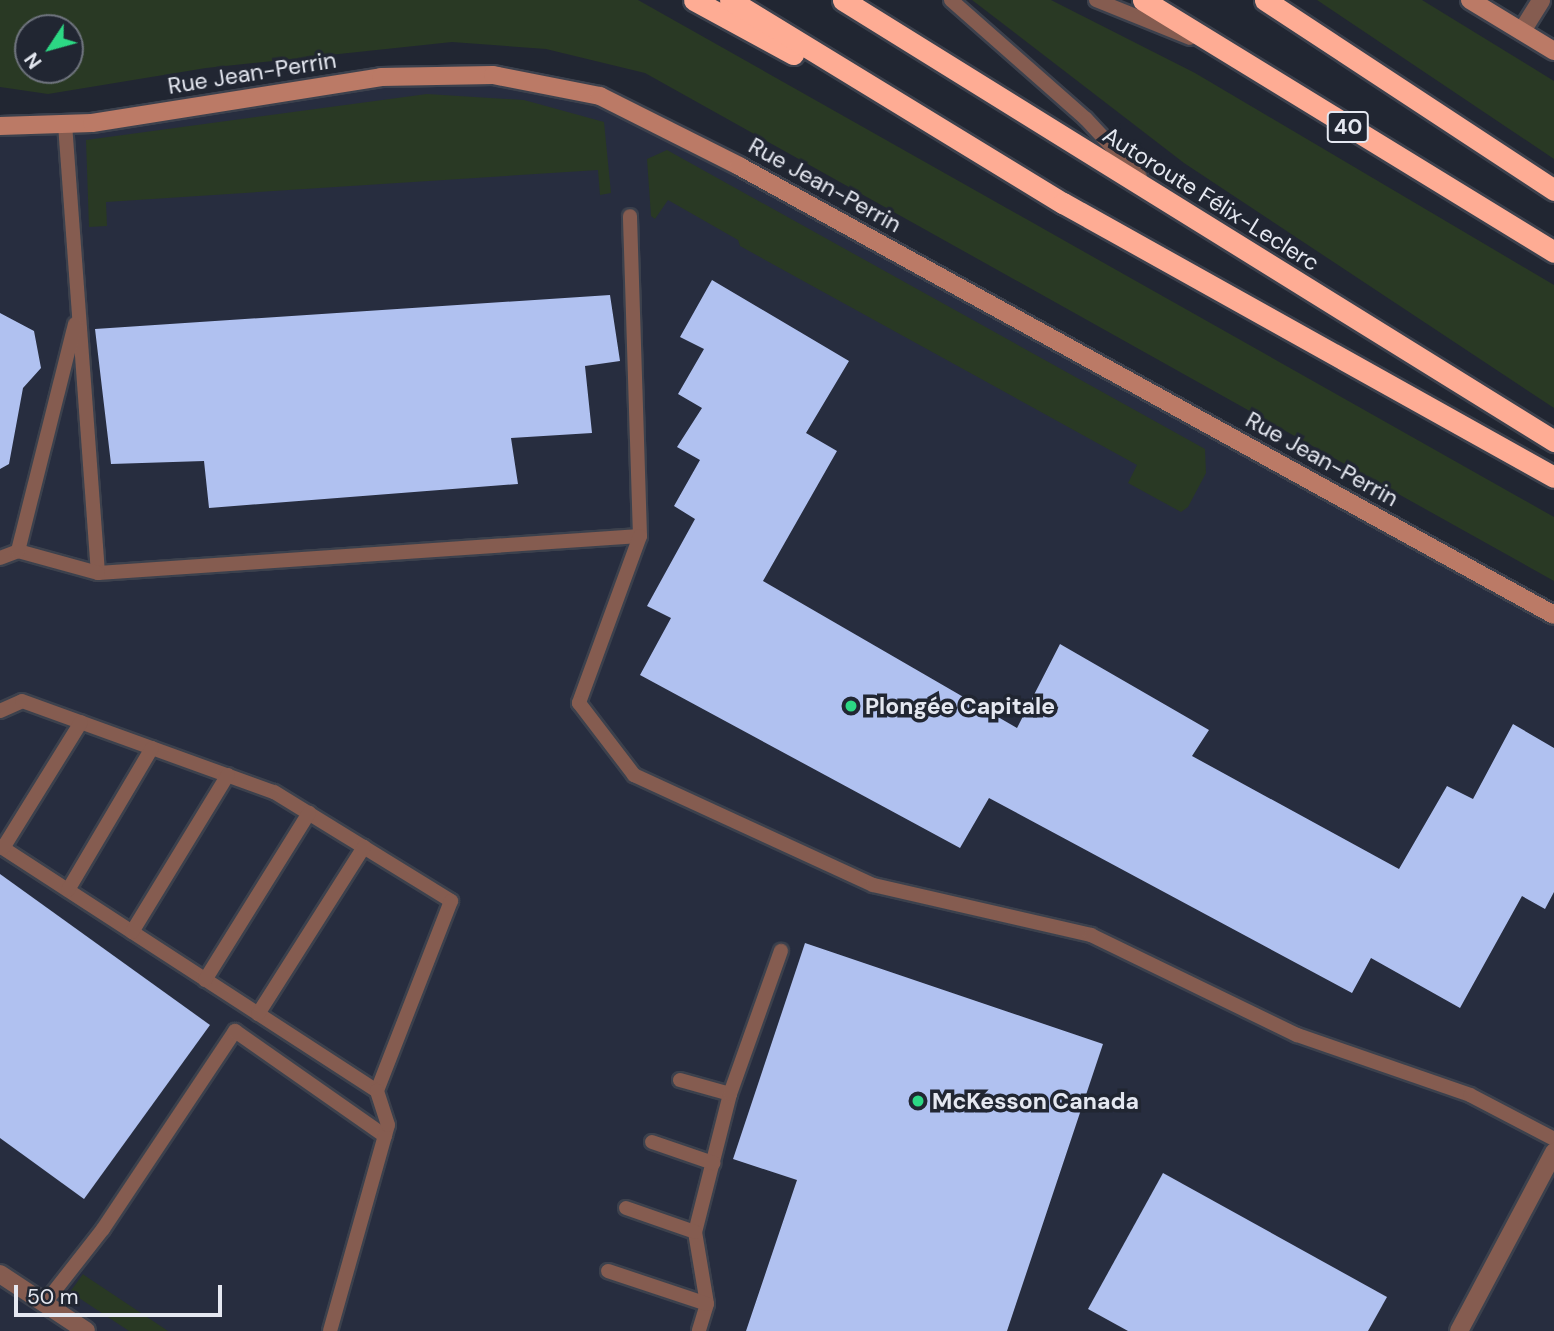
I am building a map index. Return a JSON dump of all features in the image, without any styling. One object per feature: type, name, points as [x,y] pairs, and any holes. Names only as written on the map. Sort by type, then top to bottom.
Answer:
[{"type":"highway","points":[[694,0],[1025,180],[1554,477]]},
{"type":"highway","points":[[730,0],[1025,180]]},
{"type":"highway","name":"Autoroute Félix-Leclerc","points":[[843,0],[1163,201],[1554,441]]},
{"type":"highway","name":"40","points":[[1143,0],[1554,252]]},
{"type":"highway","points":[[1265,0],[1554,190]]},
{"type":"street","points":[[1471,0],[1554,51]]},
{"type":"street","points":[[1522,31],[1541,0]]},
{"type":"street","name":"Rue Jean-Perrin","points":[[0,126],[65,124],[381,77],[493,75],[600,96],[739,166],[1554,615]]},
{"type":"street","points":[[1459,1331],[1554,1152]]},
{"type":"street","points":[[0,1274],[86,1331]]},
{"type":"lane","points":[[951,0],[1086,119],[1163,201]]},
{"type":"lane","points":[[1096,0],[1227,52]]},
{"type":"lane","points":[[65,124],[98,573]]},
{"type":"lane","points":[[630,216],[640,536],[579,703],[634,775],[873,886],[1091,935],[1297,1035],[1470,1095],[1554,1139]]},
{"type":"lane","points":[[18,551],[78,313]]},
{"type":"lane","points":[[0,558],[18,551],[98,573],[640,536]]},
{"type":"lane","points":[[0,711],[22,701],[274,792],[451,901],[377,1091]]},
{"type":"lane","points":[[81,722],[1,847],[377,1091],[388,1125],[330,1331]]},
{"type":"lane","points":[[68,890],[152,748]]},
{"type":"lane","points":[[132,932],[228,775]]},
{"type":"lane","points":[[205,979],[309,813]]},
{"type":"lane","points":[[258,1014],[364,847]]},
{"type":"lane","points":[[699,1331],[707,1304],[695,1232],[730,1094],[781,951]]},
{"type":"lane","points":[[45,1303],[103,1229],[235,1031],[385,1136]]},
{"type":"lane","points":[[680,1080],[730,1094]]},
{"type":"lane","points":[[652,1142],[713,1163]]},
{"type":"lane","points":[[626,1208],[695,1232]]},
{"type":"lane","points":[[608,1271],[707,1304]]},
{"type":"shaded area","points":[[493,75],[600,96],[1554,615],[1554,1331],[0,1331],[0,126],[381,77]]},
{"type":"green space","points":[[0,0],[638,0],[1554,517],[1554,581],[645,73],[546,49],[452,42],[206,68],[48,94],[0,87]]},
{"type":"green space","points":[[972,0],[1051,0],[1195,73],[1554,285],[1554,408],[1184,163]]},
{"type":"green space","points":[[1317,0],[1422,0],[1554,81],[1554,159]]},
{"type":"green space","points":[[427,94],[524,100],[604,122],[611,193],[600,195],[598,170],[106,202],[107,226],[89,227],[86,140]]},
{"type":"green space","points":[[667,150],[1205,449],[1206,473],[1188,507],[1181,512],[1128,483],[1137,465],[740,246],[738,240],[668,200],[655,219],[651,216],[647,159]]},
{"type":"green space","points":[[83,1274],[168,1331],[129,1331],[70,1292]]},
{"type":"building","points":[[712,280],[849,361],[806,433],[837,451],[763,581],[1017,728],[1060,644],[1209,730],[1192,756],[1399,869],[1447,786],[1473,799],[1513,724],[1554,748],[1554,892],[1545,909],[1522,896],[1460,1008],[1371,958],[1352,993],[989,798],[960,848],[640,675],[671,618],[647,606],[695,519],[674,506],[700,460],[677,447],[702,408],[678,394],[704,349],[680,337]]},
{"type":"building","points":[[610,295],[620,361],[585,366],[592,433],[511,438],[518,484],[209,508],[204,461],[111,464],[95,329]]},
{"type":"building","points":[[0,313],[34,331],[41,368],[23,388],[9,464],[0,469]]},
{"type":"building","points":[[0,874],[210,1025],[84,1199],[0,1138]]},
{"type":"building","name":"McKesson Canada","points":[[805,943],[1103,1044],[1007,1331],[746,1331],[797,1180],[733,1159]]},
{"type":"building","points":[[1163,1173],[1387,1297],[1368,1331],[1128,1331],[1088,1309]]},
{"type":"place","name":"Plongée Capitale","points":[[851,706]]},
{"type":"place","name":"McKesson Canada","points":[[918,1101]]}]
